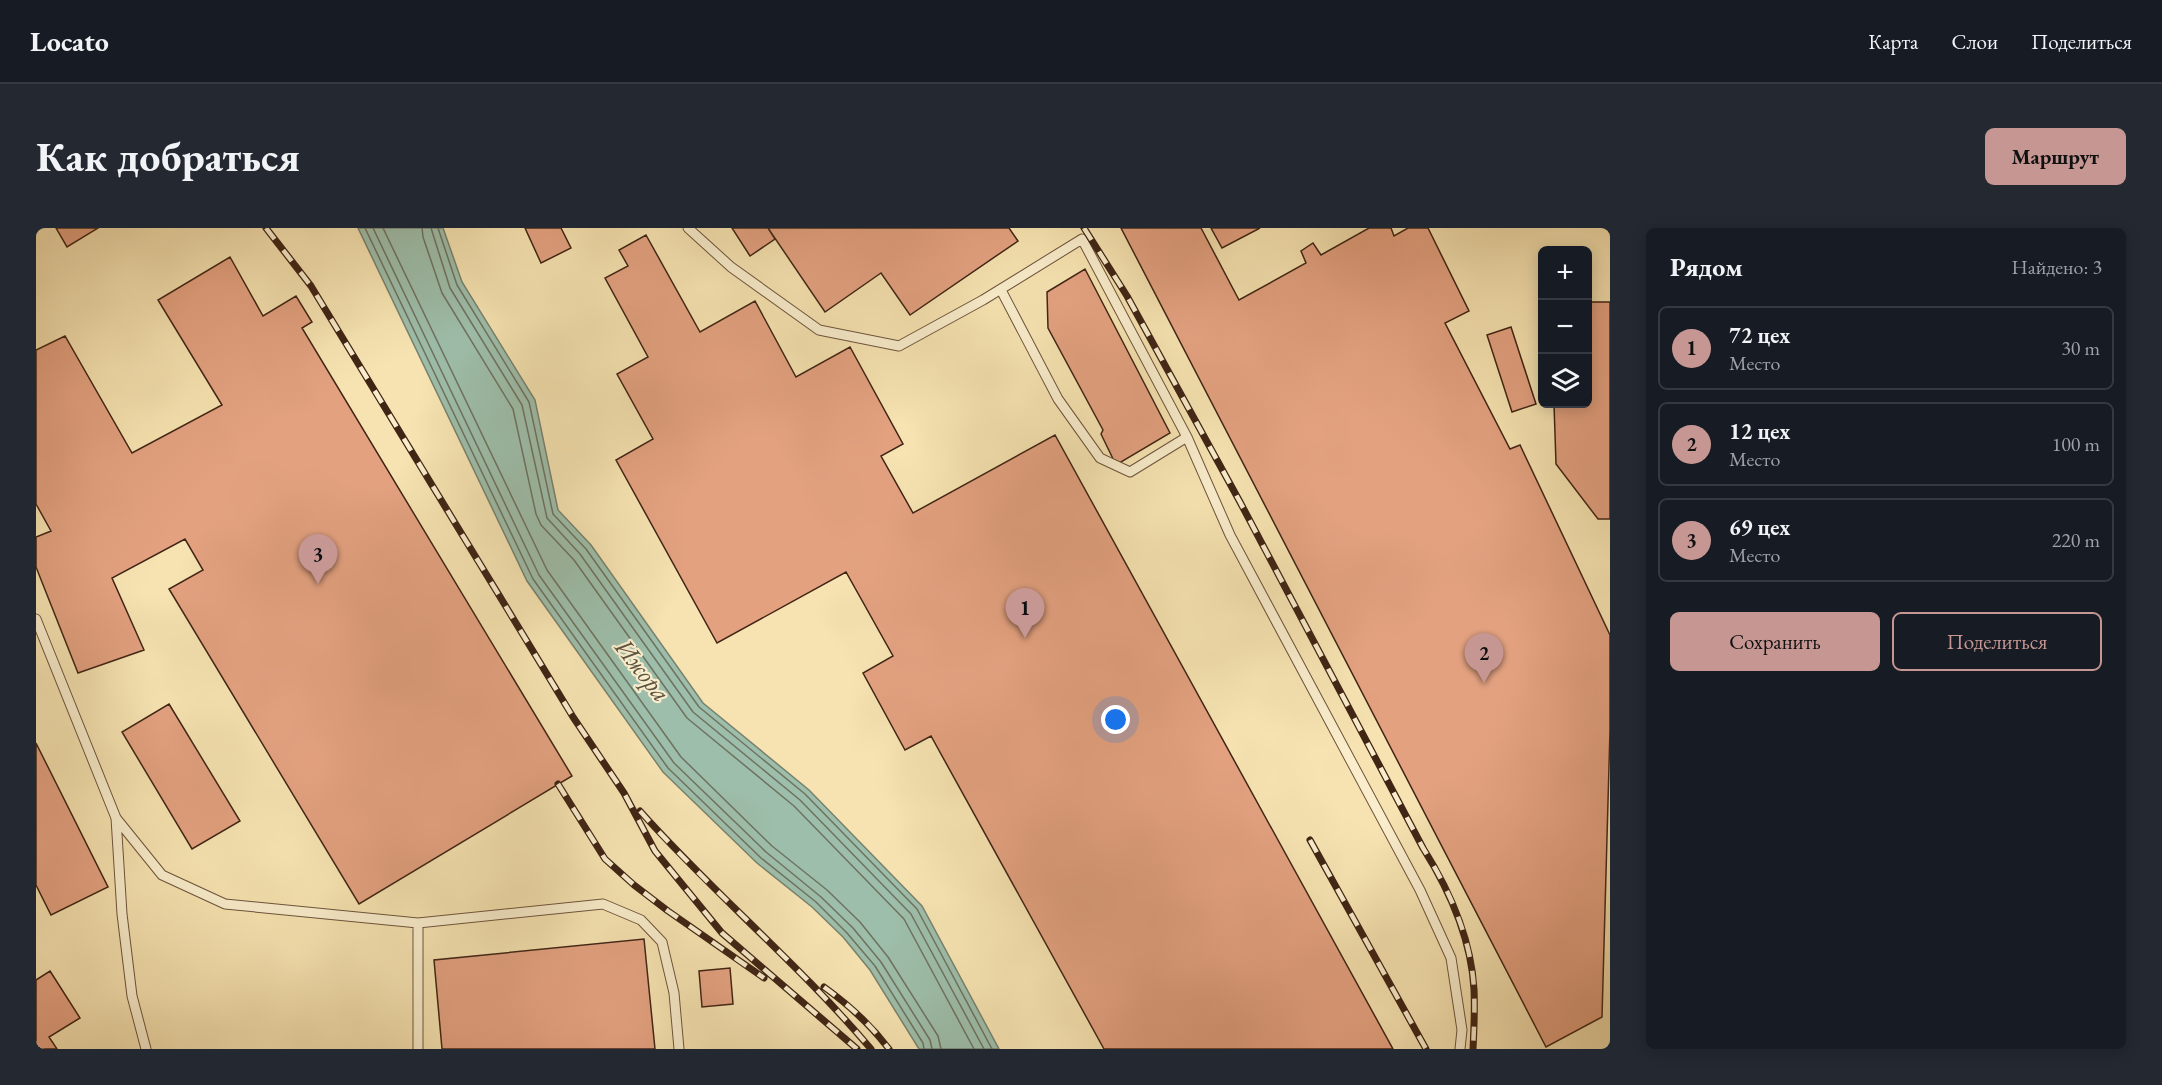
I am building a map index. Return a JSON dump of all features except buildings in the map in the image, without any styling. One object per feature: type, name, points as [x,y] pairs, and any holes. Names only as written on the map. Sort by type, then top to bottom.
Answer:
[{"type":"lane","points":[[688,228],[731,267],[819,330],[898,346],[1001,290],[1082,239],[1187,436],[1230,535],[1420,890],[1451,958],[1462,1030],[1460,1049]]},
{"type":"lane","points":[[1001,290],[1058,399],[1100,458],[1130,472],[1187,436]]},
{"type":"lane","points":[[36,619],[116,818],[162,875],[225,903],[418,923],[603,903],[641,920],[662,942],[674,993],[679,1049]]},
{"type":"lane","points":[[116,818],[122,914],[132,996],[146,1049]]},
{"type":"lane","points":[[418,923],[418,1049]]},
{"type":"water","name":"Ижора","points":[[358,228],[443,228],[462,282],[535,400],[558,510],[591,545],[703,703],[809,790],[922,906],[999,1049],[919,1049],[870,970],[843,937],[812,907],[757,863],[663,772],[527,581]]},
{"type":"railway","points":[[266,228],[311,286],[573,717],[624,793],[655,851],[722,933],[857,1049]]},
{"type":"railway","points":[[1084,228],[1127,296],[1240,502],[1442,881],[1458,916],[1469,952],[1474,989],[1473,1049]]},
{"type":"railway","points":[[558,784],[605,859],[668,911],[764,978]]},
{"type":"railway","points":[[640,811],[668,842],[815,988],[871,1049]]},
{"type":"railway","points":[[1310,840],[1426,1049]]},
{"type":"railway","points":[[824,987],[859,1015],[889,1049]]},
{"type":"place","name":"69 цех","points":[[318,584]]},
{"type":"place","name":"72 цех","points":[[1025,638]]},
{"type":"place","name":"12 цех","points":[[1484,683]]}]
